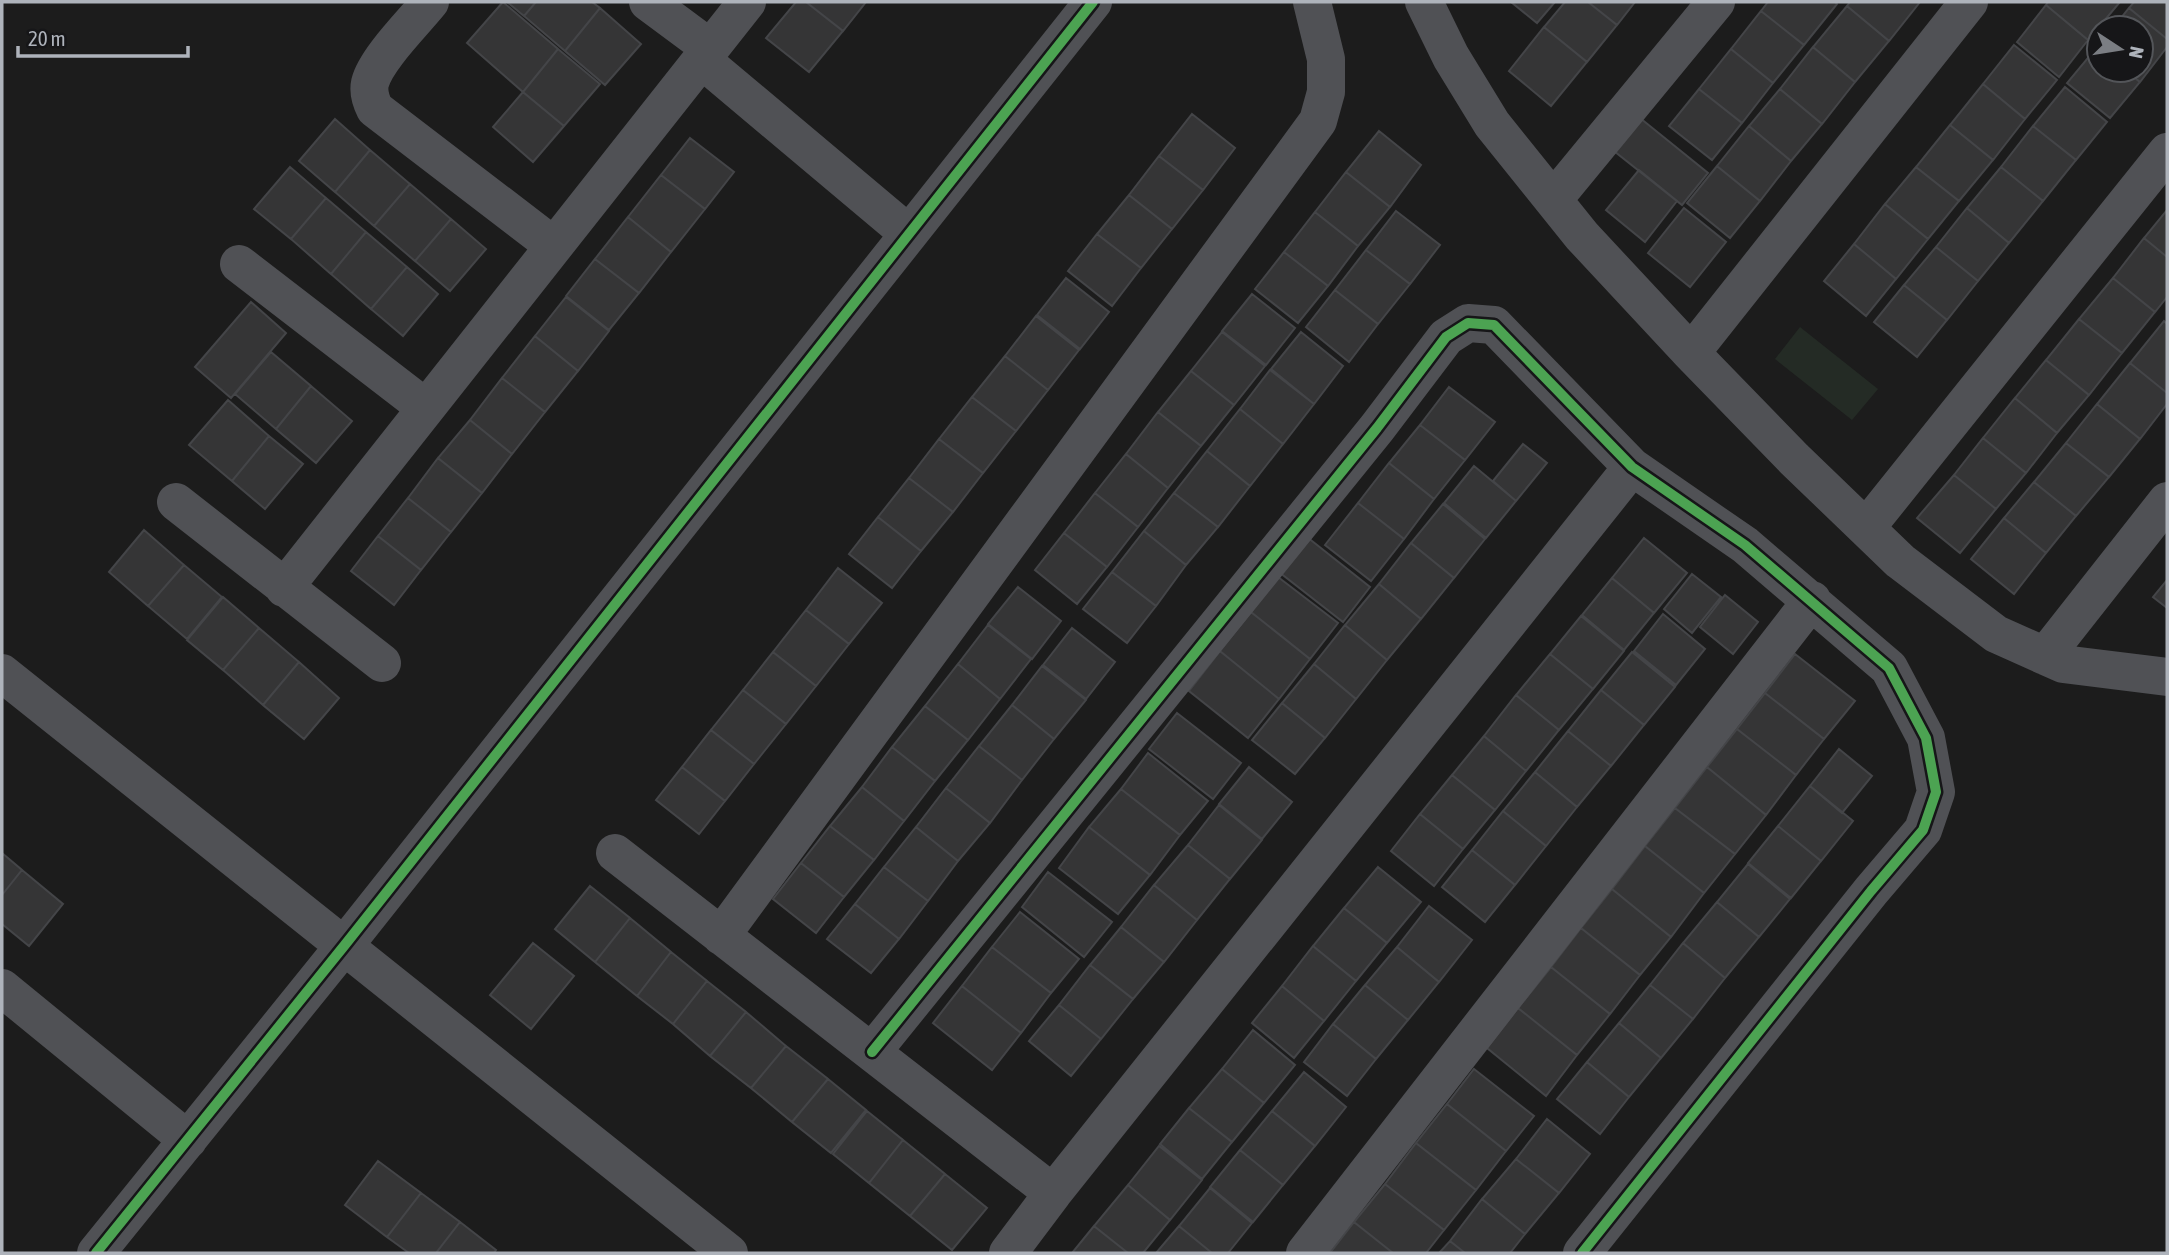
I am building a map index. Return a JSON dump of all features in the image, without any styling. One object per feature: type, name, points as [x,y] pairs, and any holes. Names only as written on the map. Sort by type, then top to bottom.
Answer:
[{"type":"street","points":[[430,2],[378,66],[370,83],[370,98],[375,109],[554,246]]},
{"type":"street","points":[[648,2],[909,234]]},
{"type":"street","points":[[284,588],[747,2]]},
{"type":"street","points":[[96,1253],[344,946],[1093,2]]},
{"type":"street","points":[[721,936],[1318,121],[1326,92],[1326,60],[1312,2]]},
{"type":"street","points":[[1424,2],[1451,57],[1492,124],[1582,236],[1691,354],[1794,459],[1900,561],[1996,634],[2063,664],[2167,677]]},
{"type":"street","points":[[1552,200],[1716,2]]},
{"type":"street","points":[[1691,354],[1969,2]]},
{"type":"street","points":[[1866,528],[2167,152]]},
{"type":"street","points":[[239,264],[426,408]]},
{"type":"street","points":[[872,1052],[1368,439],[1446,337],[1468,323],[1494,325],[1632,467],[1745,545],[1889,667],[1926,738],[1936,792],[1923,830],[1871,891],[1582,1253]]},
{"type":"street","points":[[1008,1253],[1632,467]]},
{"type":"street","points":[[2045,656],[2167,501]]},
{"type":"street","points":[[176,502],[382,663]]},
{"type":"street","points":[[1306,1253],[1812,600]]},
{"type":"street","points":[[2,673],[729,1253]]},
{"type":"street","points":[[615,853],[1053,1193]]},
{"type":"street","points":[[2,988],[188,1140]]},
{"type":"shaded area","points":[[1800,327],[1878,389],[1852,420],[1775,359]]},
{"type":"building","points":[[503,2],[558,49],[523,92],[467,43]]},
{"type":"building","points":[[507,2],[536,2],[524,16]]},
{"type":"building","points":[[536,2],[592,2],[600,8],[565,51],[524,16]]},
{"type":"building","points":[[796,2],[806,2],[843,31],[809,72],[766,38]]},
{"type":"building","points":[[806,2],[866,2],[843,31]]},
{"type":"building","points":[[1511,2],[1555,2],[1537,23]]},
{"type":"building","points":[[1565,2],[1588,2],[1617,25],[1587,62],[1544,27]]},
{"type":"building","points":[[1588,2],[1635,2],[1617,25]]},
{"type":"building","points":[[1768,2],[1837,4],[1804,45],[1761,11]]},
{"type":"building","points":[[1850,2],[1920,2],[1889,41],[1847,6]]},
{"type":"building","points":[[2048,2],[2120,2],[2110,14],[2085,14],[2085,38],[2046,5]]},
{"type":"building","points":[[2134,2],[2167,2],[2167,39],[2155,29],[2155,14],[2136,14],[2129,8]]},
{"type":"building","points":[[2046,5],[2085,38],[2085,44],[2059,77],[2017,42]]},
{"type":"building","points":[[1847,6],[1889,41],[1855,82],[1813,47]]},
{"type":"building","points":[[600,8],[641,44],[605,85],[565,51]]},
{"type":"building","points":[[2129,8],[2136,14],[2124,14]]},
{"type":"building","points":[[1761,11],[1804,45],[1773,83],[1731,49]]},
{"type":"building","points":[[1544,27],[1587,62],[1551,106],[1509,71]]},
{"type":"building","points":[[2155,29],[2167,39],[2167,47],[2155,63]]},
{"type":"building","points":[[2014,45],[2057,80],[2025,119],[1983,84]]},
{"type":"building","points":[[1813,47],[1855,82],[1822,124],[1780,89]]},
{"type":"building","points":[[558,49],[600,84],[564,126],[523,92]]},
{"type":"building","points":[[1731,49],[1773,83],[1742,123],[1699,89]]},
{"type":"building","points":[[2085,61],[2085,84],[2138,84],[2110,118],[2067,83]]},
{"type":"building","points":[[1983,84],[2025,119],[1993,160],[1950,125]]},
{"type":"building","points":[[2065,87],[2107,122],[2076,160],[2033,126]]},
{"type":"building","points":[[1699,89],[1742,123],[1712,160],[1669,126]]},
{"type":"building","points":[[1780,89],[1822,124],[1791,161],[1749,126]]},
{"type":"building","points":[[523,92],[564,126],[533,162],[493,127]]},
{"type":"building","points":[[1192,114],[1235,148],[1203,190],[1159,156]]},
{"type":"building","points":[[1640,118],[1708,173],[1682,205],[1614,151]]},
{"type":"building","points":[[335,119],[370,150],[335,192],[299,161]]},
{"type":"building","points":[[1950,125],[1993,160],[1959,201],[1916,167]]},
{"type":"building","points":[[1749,126],[1791,161],[1760,201],[1717,166]]},
{"type":"building","points":[[2033,126],[2076,160],[2043,201],[2001,167]]},
{"type":"building","points":[[1379,131],[1421,165],[1390,207],[1346,172]]},
{"type":"building","points":[[690,138],[734,172],[705,209],[661,175]]},
{"type":"building","points":[[370,150],[410,184],[374,226],[335,192]]},
{"type":"building","points":[[1159,156],[1203,190],[1172,229],[1129,195]]},
{"type":"building","points":[[1717,166],[1760,201],[1730,238],[1687,203]]},
{"type":"building","points":[[290,167],[326,198],[291,239],[254,209]]},
{"type":"building","points":[[1916,167],[1959,201],[1928,239],[1885,204]]},
{"type":"building","points":[[2001,167],[2043,201],[2009,243],[1967,208]]},
{"type":"building","points":[[1639,170],[1677,201],[1645,242],[1606,210]]},
{"type":"building","points":[[1346,172],[1390,207],[1358,246],[1315,212]]},
{"type":"building","points":[[661,175],[705,209],[671,252],[628,217]]},
{"type":"building","points":[[410,184],[451,219],[415,261],[374,226]]},
{"type":"building","points":[[1129,195],[1172,229],[1141,268],[1097,234]]},
{"type":"building","points":[[326,198],[366,232],[331,274],[291,239]]},
{"type":"building","points":[[1885,204],[1928,239],[1896,279],[1854,244]]},
{"type":"building","points":[[1684,208],[1726,242],[1690,287],[1648,253]]},
{"type":"building","points":[[1967,208],[2009,243],[1978,281],[1936,247]]},
{"type":"building","points":[[2167,210],[2167,257],[2144,238]]},
{"type":"building","points":[[1396,211],[1440,245],[1410,284],[1366,250]]},
{"type":"building","points":[[1315,212],[1358,246],[1328,286],[1284,252]]},
{"type":"building","points":[[628,217],[671,252],[639,293],[595,259]]},
{"type":"building","points":[[451,219],[486,249],[450,291],[415,261]]},
{"type":"building","points":[[366,232],[407,267],[371,309],[331,274]]},
{"type":"building","points":[[1097,234],[1141,268],[1112,306],[1068,271]]},
{"type":"building","points":[[2144,238],[2167,257],[2167,297],[2155,312],[2113,278]]},
{"type":"building","points":[[1854,244],[1896,279],[1866,316],[1824,281]]},
{"type":"building","points":[[1936,247],[1978,281],[1947,320],[1904,285]]},
{"type":"building","points":[[1366,250],[1410,284],[1378,324],[1335,290]]},
{"type":"building","points":[[1284,252],[1328,286],[1298,323],[1255,289]]},
{"type":"building","points":[[595,259],[639,293],[609,330],[566,296]]},
{"type":"building","points":[[407,267],[438,294],[403,336],[371,309]]},
{"type":"building","points":[[1066,278],[1109,312],[1080,349],[1037,315]]},
{"type":"building","points":[[2113,278],[2155,312],[2122,353],[2079,319]]},
{"type":"building","points":[[1904,285],[1947,320],[1917,357],[1874,322]]},
{"type":"building","points":[[1335,290],[1378,324],[1349,362],[1306,327]]},
{"type":"building","points":[[1252,294],[1295,328],[1266,365],[1222,331]]},
{"type":"building","points":[[566,297],[609,331],[578,371],[535,336]]},
{"type":"building","points":[[251,302],[286,333],[231,398],[195,367]]},
{"type":"building","points":[[1036,316],[1079,350],[1048,390],[1005,356]]},
{"type":"building","points":[[2079,319],[2122,353],[2089,395],[2046,360]]},
{"type":"building","points":[[2164,321],[2167,324],[2167,393],[2130,363]]},
{"type":"building","points":[[1222,332],[1265,366],[1234,405],[1191,371]]},
{"type":"building","points":[[1301,332],[1343,366],[1314,404],[1271,369]]},
{"type":"building","points":[[535,336],[578,371],[545,412],[502,378]]},
{"type":"building","points":[[271,352],[311,386],[276,429],[235,394]]},
{"type":"building","points":[[1005,356],[1048,390],[1016,431],[972,397]]},
{"type":"building","points":[[2046,360],[2089,395],[2057,433],[2015,398]]},
{"type":"building","points":[[2130,363],[2167,393],[2167,404],[2140,439],[2097,404]]},
{"type":"building","points":[[1270,370],[1314,404],[1283,444],[1240,409]]},
{"type":"building","points":[[1191,371],[1234,405],[1201,446],[1158,412]]},
{"type":"building","points":[[502,378],[545,412],[512,454],[470,420]]},
{"type":"building","points":[[311,386],[352,421],[316,463],[276,429]]},
{"type":"building","points":[[1449,387],[1495,422],[1465,460],[1420,425]]},
{"type":"building","points":[[972,397],[1016,431],[983,473],[939,439]]},
{"type":"building","points":[[2015,398],[2057,433],[2026,473],[1983,438]]},
{"type":"building","points":[[228,400],[269,436],[232,481],[189,445]]},
{"type":"building","points":[[2097,404],[2140,439],[2109,477],[2066,443]]},
{"type":"building","points":[[1240,409],[1283,444],[1250,486],[1207,451]]},
{"type":"building","points":[[1158,412],[1201,446],[1168,488],[1126,454]]},
{"type":"building","points":[[470,420],[512,454],[482,493],[438,458]]},
{"type":"building","points":[[1420,425],[1465,460],[1434,499],[1389,463]]},
{"type":"building","points":[[269,436],[303,464],[265,509],[232,481]]},
{"type":"building","points":[[1983,438],[2026,473],[1996,509],[1954,475]]},
{"type":"building","points":[[939,439],[983,473],[953,512],[909,478]]},
{"type":"building","points":[[2066,443],[2109,477],[2076,516],[2034,482]]},
{"type":"building","points":[[1523,444],[1547,463],[1516,501],[1493,481]]},
{"type":"building","points":[[1207,451],[1250,486],[1218,527],[1174,493]]},
{"type":"building","points":[[1126,454],[1168,488],[1138,527],[1095,493]]},
{"type":"building","points":[[438,458],[482,493],[451,532],[408,498]]},
{"type":"building","points":[[1389,463],[1434,499],[1404,539],[1358,503]]},
{"type":"building","points":[[1474,466],[1516,501],[1486,538],[1444,503]]},
{"type":"building","points":[[1954,475],[1996,509],[1960,553],[1917,518]]},
{"type":"building","points":[[909,478],[953,512],[921,551],[878,517]]},
{"type":"building","points":[[2034,482],[2076,516],[2046,553],[2004,518]]},
{"type":"building","points":[[1095,493],[1138,527],[1107,567],[1064,533]]},
{"type":"building","points":[[1174,493],[1218,527],[1186,565],[1144,531]]},
{"type":"building","points":[[408,498],[451,532],[421,570],[378,536]]},
{"type":"building","points":[[1358,503],[1404,539],[1371,581],[1325,545]]},
{"type":"building","points":[[1443,504],[1485,539],[1454,578],[1411,543]]},
{"type":"building","points":[[878,517],[921,551],[892,588],[849,554]]},
{"type":"building","points":[[2004,518],[2046,553],[2014,594],[1971,559]]},
{"type":"building","points":[[144,530],[184,565],[148,606],[109,572]]},
{"type":"building","points":[[1144,531],[1186,565],[1156,606],[1112,572]]},
{"type":"building","points":[[1064,533],[1107,567],[1077,604],[1035,570]]},
{"type":"building","points":[[378,536],[421,570],[394,605],[351,571]]},
{"type":"building","points":[[1307,537],[1370,587],[1343,622],[1279,572]]},
{"type":"building","points":[[1644,538],[1687,573],[1654,613],[1612,578]]},
{"type":"building","points":[[1411,543],[1454,578],[1421,619],[1379,584]]},
{"type":"building","points":[[184,565],[222,597],[187,639],[148,606]]},
{"type":"building","points":[[838,568],[882,603],[849,644],[806,610]]},
{"type":"building","points":[[1112,572],[1156,606],[1127,643],[1083,609]]},
{"type":"building","points":[[1692,574],[1721,597],[1692,633],[1664,609]]},
{"type":"building","points":[[1278,577],[1338,623],[1310,659],[1251,612]]},
{"type":"building","points":[[1612,578],[1654,613],[1624,650],[1582,615]]},
{"type":"building","points":[[2167,580],[2167,608],[2153,597]]},
{"type":"building","points":[[1379,584],[1421,619],[1387,660],[1345,625]]},
{"type":"building","points":[[1018,587],[1061,621],[1032,659],[988,624]]},
{"type":"building","points":[[1725,595],[1758,622],[1733,654],[1700,627]]},
{"type":"building","points":[[223,597],[259,628],[223,670],[187,640]]},
{"type":"building","points":[[806,610],[849,644],[816,686],[773,652]]},
{"type":"building","points":[[1251,612],[1310,659],[1279,699],[1220,651]]},
{"type":"building","points":[[1663,614],[1705,649],[1676,685],[1634,651]]},
{"type":"building","points":[[1581,616],[1624,651],[1593,689],[1550,654]]},
{"type":"building","points":[[988,625],[1031,659],[1000,699],[958,664]]},
{"type":"building","points":[[1345,625],[1387,660],[1356,699],[1314,664]]},
{"type":"building","points":[[259,628],[299,662],[263,705],[223,670]]},
{"type":"building","points":[[1072,628],[1115,662],[1086,699],[1043,665]]},
{"type":"building","points":[[1220,651],[1279,699],[1248,738],[1189,691]]},
{"type":"building","points":[[773,652],[816,686],[786,724],[743,690]]},
{"type":"building","points":[[1632,652],[1675,687],[1644,725],[1601,690]]},
{"type":"building","points":[[1550,654],[1593,689],[1559,730],[1516,695]]},
{"type":"building","points":[[1795,654],[1855,701],[1824,739],[1765,693]]},
{"type":"building","points":[[299,662],[339,698],[304,739],[263,705]]},
{"type":"building","points":[[958,664],[1000,699],[968,740],[925,706]]},
{"type":"building","points":[[1314,664],[1356,699],[1325,738],[1282,703]]},
{"type":"building","points":[[1042,666],[1086,700],[1054,739],[1012,705]]},
{"type":"building","points":[[743,690],[786,724],[754,764],[711,730]]},
{"type":"building","points":[[1601,690],[1644,725],[1611,766],[1568,731]]},
{"type":"building","points":[[1765,693],[1824,739],[1796,775],[1737,729]]},
{"type":"building","points":[[1516,695],[1559,730],[1526,771],[1484,736]]},
{"type":"building","points":[[1282,703],[1325,738],[1295,774],[1252,740]]},
{"type":"building","points":[[1012,705],[1054,739],[1022,780],[979,746]]},
{"type":"building","points":[[925,706],[968,740],[935,781],[892,747]]},
{"type":"building","points":[[1177,713],[1241,763],[1213,799],[1149,749]]},
{"type":"building","points":[[1737,729],[1796,775],[1766,815],[1707,767]]},
{"type":"building","points":[[711,730],[754,764],[725,801],[682,767]]},
{"type":"building","points":[[1568,731],[1611,766],[1577,807],[1535,772]]},
{"type":"building","points":[[1484,736],[1526,771],[1495,810],[1452,775]]},
{"type":"building","points":[[979,746],[1022,780],[990,823],[946,788]]},
{"type":"building","points":[[892,747],[935,781],[904,821],[862,787]]},
{"type":"building","points":[[1839,749],[1872,776],[1842,813],[1810,786]]},
{"type":"building","points":[[1148,753],[1208,801],[1180,835],[1121,789]]},
{"type":"building","points":[[682,767],[725,801],[699,834],[656,800]]},
{"type":"building","points":[[1249,767],[1292,802],[1262,839],[1219,804]]},
{"type":"building","points":[[1707,767],[1766,815],[1735,854],[1675,808]]},
{"type":"building","points":[[1535,772],[1577,807],[1546,846],[1503,811]]},
{"type":"building","points":[[1452,775],[1495,810],[1463,849],[1420,814]]},
{"type":"building","points":[[1810,786],[1853,821],[1821,861],[1778,826]]},
{"type":"building","points":[[862,787],[904,821],[874,860],[830,826]]},
{"type":"building","points":[[946,788],[990,823],[958,861],[916,827]]},
{"type":"building","points":[[1121,789],[1180,835],[1150,875],[1089,827]]},
{"type":"building","points":[[1219,805],[1262,840],[1230,879],[1188,845]]},
{"type":"building","points":[[1675,808],[1735,854],[1704,893],[1645,846]]},
{"type":"building","points":[[1503,811],[1546,846],[1515,885],[1472,850]]},
{"type":"building","points":[[1420,814],[1463,849],[1434,886],[1391,851]]},
{"type":"building","points":[[830,826],[874,860],[844,897],[801,863]]},
{"type":"building","points":[[1778,826],[1821,861],[1791,898],[1748,863]]},
{"type":"building","points":[[916,827],[958,861],[928,901],[884,867]]},
{"type":"building","points":[[1089,827],[1150,875],[1118,914],[1059,868]]},
{"type":"building","points":[[1188,845],[1230,879],[1197,920],[1154,885]]},
{"type":"building","points":[[1645,846],[1704,893],[1671,937],[1612,889]]},
{"type":"building","points":[[1472,850],[1515,885],[1485,922],[1442,887]]},
{"type":"building","points":[[2,853],[22,870],[2,895]]},
{"type":"building","points":[[801,863],[844,897],[816,933],[773,899]]},
{"type":"building","points":[[1748,864],[1790,899],[1759,937],[1717,902]]},
{"type":"building","points":[[884,867],[928,901],[899,939],[855,904]]},
{"type":"building","points":[[1378,867],[1421,902],[1387,943],[1344,908]]},
{"type":"building","points":[[22,870],[63,904],[29,946],[2,924],[2,895]]},
{"type":"building","points":[[1048,872],[1112,922],[1084,957],[1022,907]]},
{"type":"building","points":[[1154,885],[1197,920],[1164,962],[1121,927]]},
{"type":"building","points":[[590,886],[630,918],[595,962],[555,929]]},
{"type":"building","points":[[1612,889],[1671,937],[1640,975],[1581,928]]},
{"type":"building","points":[[1717,902],[1759,937],[1725,978],[1683,943]]},
{"type":"building","points":[[855,904],[899,939],[871,973],[827,939]]},
{"type":"building","points":[[1429,906],[1472,940],[1439,982],[1397,947]]},
{"type":"building","points":[[1344,908],[1387,943],[1356,981],[1313,946]]},
{"type":"building","points":[[1020,912],[1079,959],[1051,993],[992,947]]},
{"type":"building","points":[[630,918],[671,952],[637,996],[595,962]]},
{"type":"building","points":[[1121,927],[1164,962],[1133,999],[1090,965]]},
{"type":"building","points":[[1581,928],[1640,975],[1610,1014],[1551,967]]},
{"type":"building","points":[[533,943],[574,976],[531,1029],[490,995]]},
{"type":"building","points":[[1683,943],[1725,978],[1693,1019],[1650,985]]},
{"type":"building","points":[[1313,946],[1356,981],[1324,1021],[1282,986]]},
{"type":"building","points":[[992,947],[1051,993],[1021,1033],[962,986]]},
{"type":"building","points":[[1397,947],[1439,982],[1408,1020],[1365,985]]},
{"type":"building","points":[[671,952],[707,981],[673,1024],[637,996]]},
{"type":"building","points":[[1090,965],[1133,999],[1101,1039],[1059,1005]]},
{"type":"building","points":[[1551,967],[1610,1014],[1577,1055],[1518,1008]]},
{"type":"building","points":[[707,981],[746,1012],[710,1056],[673,1024]]},
{"type":"building","points":[[1365,985],[1408,1020],[1376,1059],[1333,1024]]},
{"type":"building","points":[[1650,985],[1693,1019],[1661,1058],[1619,1023]]},
{"type":"building","points":[[962,986],[1021,1033],[992,1070],[933,1023]]},
{"type":"building","points":[[1282,986],[1324,1021],[1294,1058],[1252,1023]]},
{"type":"building","points":[[1059,1005],[1101,1039],[1071,1076],[1029,1041]]},
{"type":"building","points":[[1518,1008],[1577,1055],[1546,1096],[1487,1048]]},
{"type":"building","points":[[746,1012],[786,1046],[751,1088],[710,1056]]},
{"type":"building","points":[[1619,1023],[1661,1058],[1629,1097],[1587,1062]]},
{"type":"building","points":[[1333,1024],[1376,1059],[1347,1096],[1304,1062]]},
{"type":"building","points":[[1253,1030],[1295,1065],[1264,1103],[1222,1069]]},
{"type":"building","points":[[786,1046],[828,1079],[792,1122],[751,1088]]},
{"type":"building","points":[[1587,1062],[1629,1097],[1600,1134],[1557,1099]]},
{"type":"building","points":[[1222,1069],[1264,1103],[1232,1142],[1189,1108]]},
{"type":"building","points":[[1474,1069],[1534,1116],[1506,1151],[1447,1104]]},
{"type":"building","points":[[1304,1072],[1346,1107],[1315,1146],[1272,1111]]},
{"type":"building","points":[[828,1079],[866,1110],[831,1153],[792,1122]]},
{"type":"building","points":[[1447,1104],[1506,1151],[1476,1190],[1416,1143]]},
{"type":"building","points":[[1189,1108],[1232,1142],[1202,1179],[1160,1144]]},
{"type":"building","points":[[867,1111],[903,1140],[869,1183],[833,1154]]},
{"type":"building","points":[[1272,1111],[1315,1146],[1283,1185],[1240,1150]]},
{"type":"building","points":[[1547,1119],[1590,1154],[1559,1193],[1516,1159]]},
{"type":"building","points":[[903,1140],[945,1174],[910,1216],[869,1183]]},
{"type":"building","points":[[1416,1143],[1476,1190],[1444,1230],[1385,1184]]},
{"type":"building","points":[[1159,1146],[1202,1180],[1170,1220],[1128,1185]]},
{"type":"building","points":[[1240,1150],[1283,1185],[1253,1222],[1210,1187]]},
{"type":"building","points":[[1516,1159],[1559,1193],[1525,1234],[1482,1199]]},
{"type":"building","points":[[378,1161],[421,1193],[387,1237],[345,1205]]},
{"type":"building","points":[[945,1174],[987,1208],[952,1250],[910,1216]]},
{"type":"building","points":[[1385,1184],[1444,1230],[1426,1253],[1393,1253],[1354,1222]]},
{"type":"building","points":[[1128,1185],[1170,1220],[1143,1253],[1128,1253],[1094,1226]]},
{"type":"building","points":[[1210,1188],[1252,1223],[1228,1253],[1212,1253],[1179,1226]]},
{"type":"building","points":[[421,1193],[460,1222],[436,1253],[409,1253],[387,1237]]},
{"type":"building","points":[[1482,1199],[1525,1234],[1510,1253],[1465,1253],[1450,1241]]},
{"type":"building","points":[[460,1222],[496,1250],[494,1253],[436,1253]]},
{"type":"building","points":[[1354,1222],[1393,1253],[1330,1253]]},
{"type":"building","points":[[1094,1226],[1128,1253],[1072,1253]]},
{"type":"building","points":[[1179,1226],[1212,1253],[1156,1253]]},
{"type":"building","points":[[1450,1241],[1465,1253],[1439,1253]]},
{"type":"cycle path","points":[[96,1253],[344,946],[1093,2]]},
{"type":"cycle path","points":[[872,1052],[1377,428],[1446,337],[1468,323],[1494,325],[1632,467],[1745,545],[1889,668],[1926,738],[1936,792],[1923,830],[1871,891],[1582,1253]]}]
